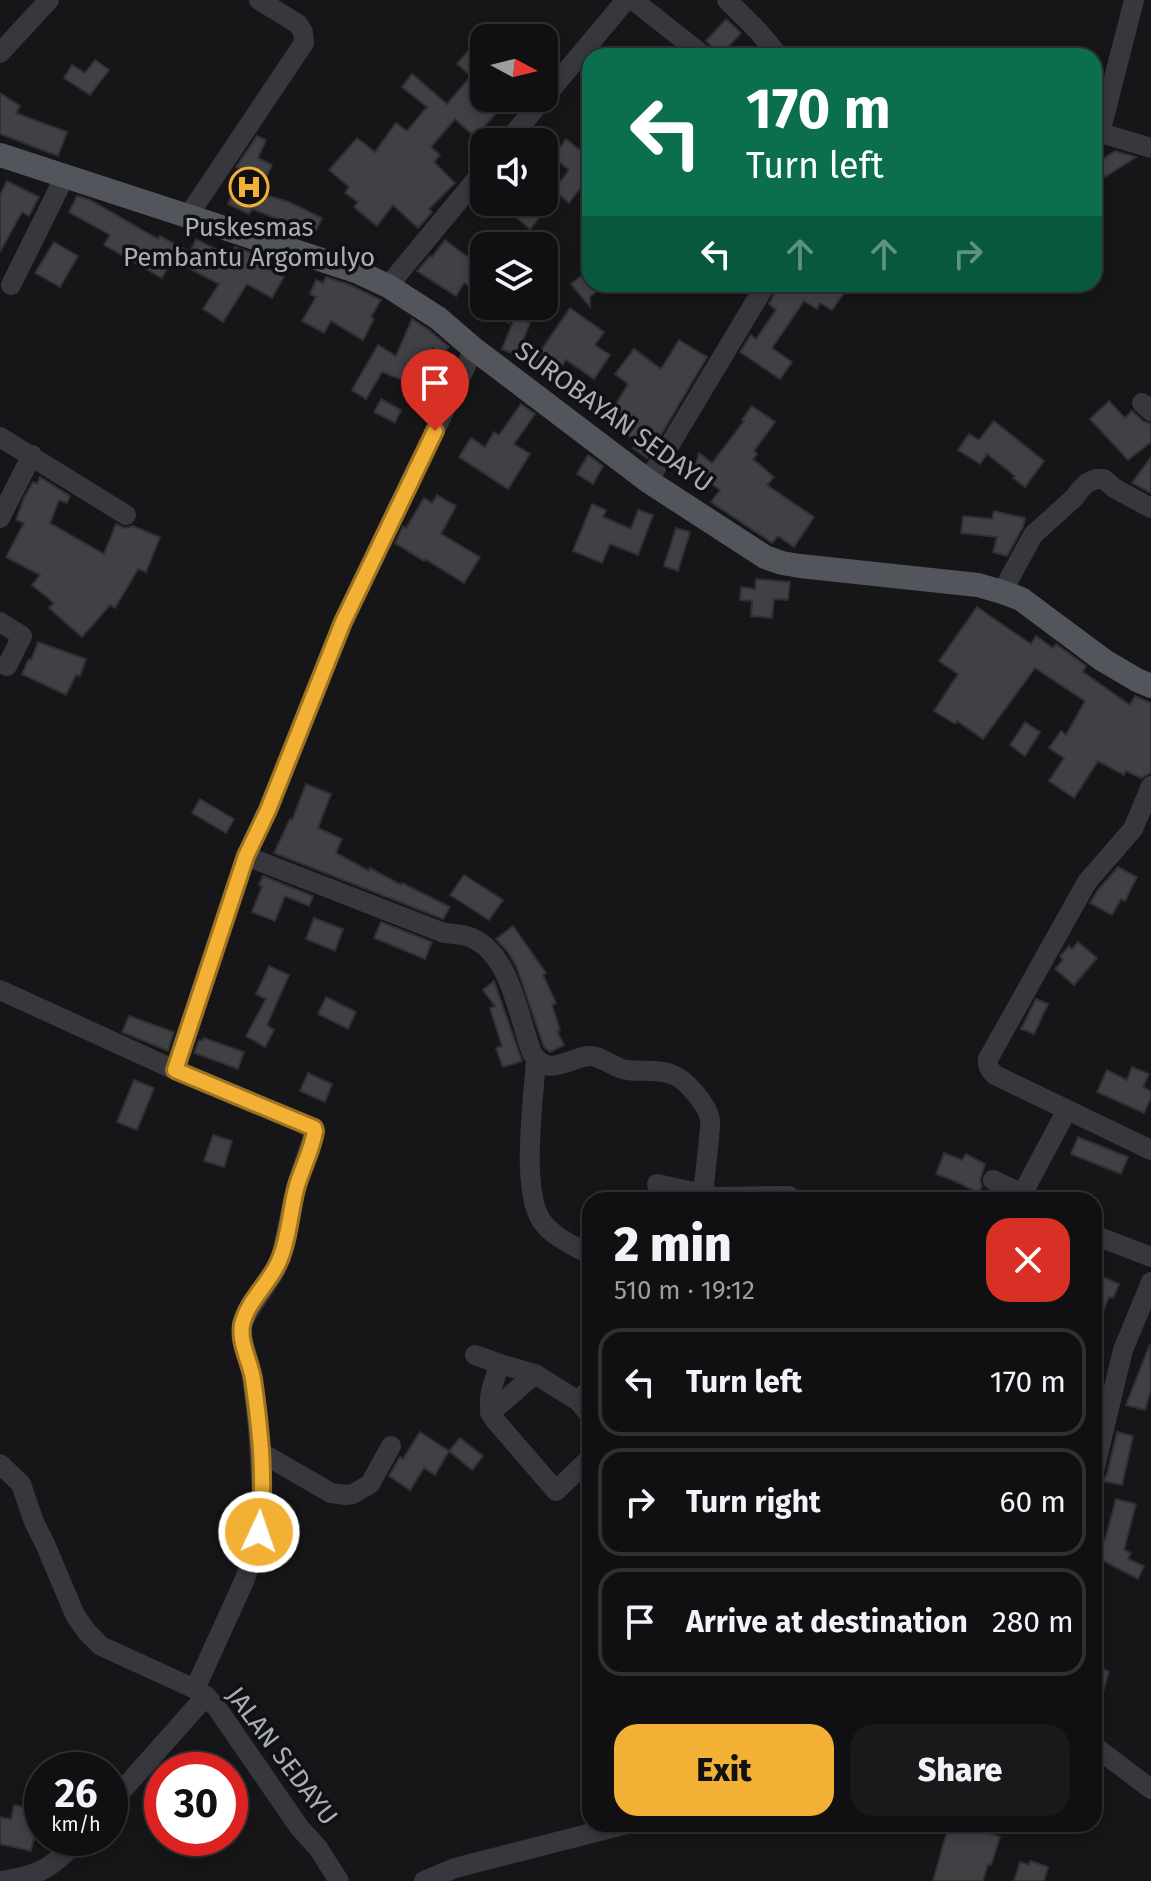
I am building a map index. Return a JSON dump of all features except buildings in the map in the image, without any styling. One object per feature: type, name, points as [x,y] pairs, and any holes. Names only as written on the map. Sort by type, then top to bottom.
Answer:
[{"type":"main road","name":"SUROBAYAN SEDAYU","points":[[0,155],[356,271],[388,286],[438,318],[474,349],[648,481],[765,557],[782,563],[978,585],[1002,592],[1021,599],[1103,660],[1151,686]]},
{"type":"street","points":[[0,53],[49,0]]},
{"type":"street","points":[[188,216],[304,43],[298,24],[259,0]]},
{"type":"street","points":[[586,48],[626,0]]},
{"type":"street","points":[[633,0],[694,48]]},
{"type":"street","points":[[727,0],[772,48]]},
{"type":"street","points":[[1102,114],[1134,0]]},
{"type":"street","points":[[519,128],[582,53]]},
{"type":"street","points":[[1102,133],[1151,148]]},
{"type":"street","points":[[11,285],[65,176]]},
{"type":"street","points":[[388,286],[470,187]]},
{"type":"street","points":[[648,481],[759,292]]},
{"type":"street","points":[[175,1070],[246,856],[268,810],[343,622],[474,349]]},
{"type":"street","points":[[0,437],[126,515]]},
{"type":"street","points":[[0,518],[5,494],[32,455]]},
{"type":"street","points":[[1002,592],[1033,535],[1091,481],[1104,479],[1114,488],[1151,508]]},
{"type":"street","points":[[0,622],[22,636],[7,666]]},
{"type":"street","points":[[1151,786],[1133,829],[1087,882],[988,1059],[988,1068],[995,1075],[1151,1150]]},
{"type":"street","points":[[246,856],[444,933],[471,937],[490,949],[504,969],[527,1040],[536,1059],[543,1064],[563,1065],[585,1056],[595,1056],[624,1070],[668,1072],[680,1077],[711,1120],[703,1192]]},
{"type":"street","points":[[0,990],[315,1131],[296,1187],[281,1258],[242,1324],[242,1337],[252,1374],[260,1452],[262,1493],[259,1532],[245,1579],[201,1693],[128,1782]]},
{"type":"street","points":[[536,1059],[529,1164],[532,1199],[546,1227],[582,1250]]},
{"type":"street","points":[[1024,1192],[1067,1110]]},
{"type":"street","points":[[993,1180],[1013,1192]]},
{"type":"street","points":[[657,1184],[694,1192]]},
{"type":"street","points":[[1102,1238],[1151,1257]]},
{"type":"street","points":[[1102,1438],[1123,1350],[1150,1288]]},
{"type":"street","points":[[475,1355],[535,1374],[582,1400]]},
{"type":"street","points":[[500,1364],[488,1401],[490,1413],[556,1491],[582,1466]]},
{"type":"street","points":[[490,1413],[535,1374]]},
{"type":"street","points":[[260,1452],[331,1493],[346,1495],[370,1484],[391,1446]]},
{"type":"street","name":"JALAN SEDAYU","points":[[0,1464],[21,1484],[34,1522],[75,1615],[87,1632],[101,1646],[201,1693],[217,1708],[339,1881]]},
{"type":"street","points":[[1102,1752],[1151,1789]]},
{"type":"street","points":[[424,1881],[455,1868],[596,1832]]},
{"type":"street","points":[[1,1881],[38,1873],[61,1856]]},
{"type":"place","name":"Puskesmas Pembantu Argomulyo","points":[[249,187]]},
{"type":"route","points":[[259,1532],[262,1493],[258,1428],[242,1324],[281,1258],[296,1187],[315,1131],[175,1070],[246,856],[268,810],[343,622],[435,431]]}]
